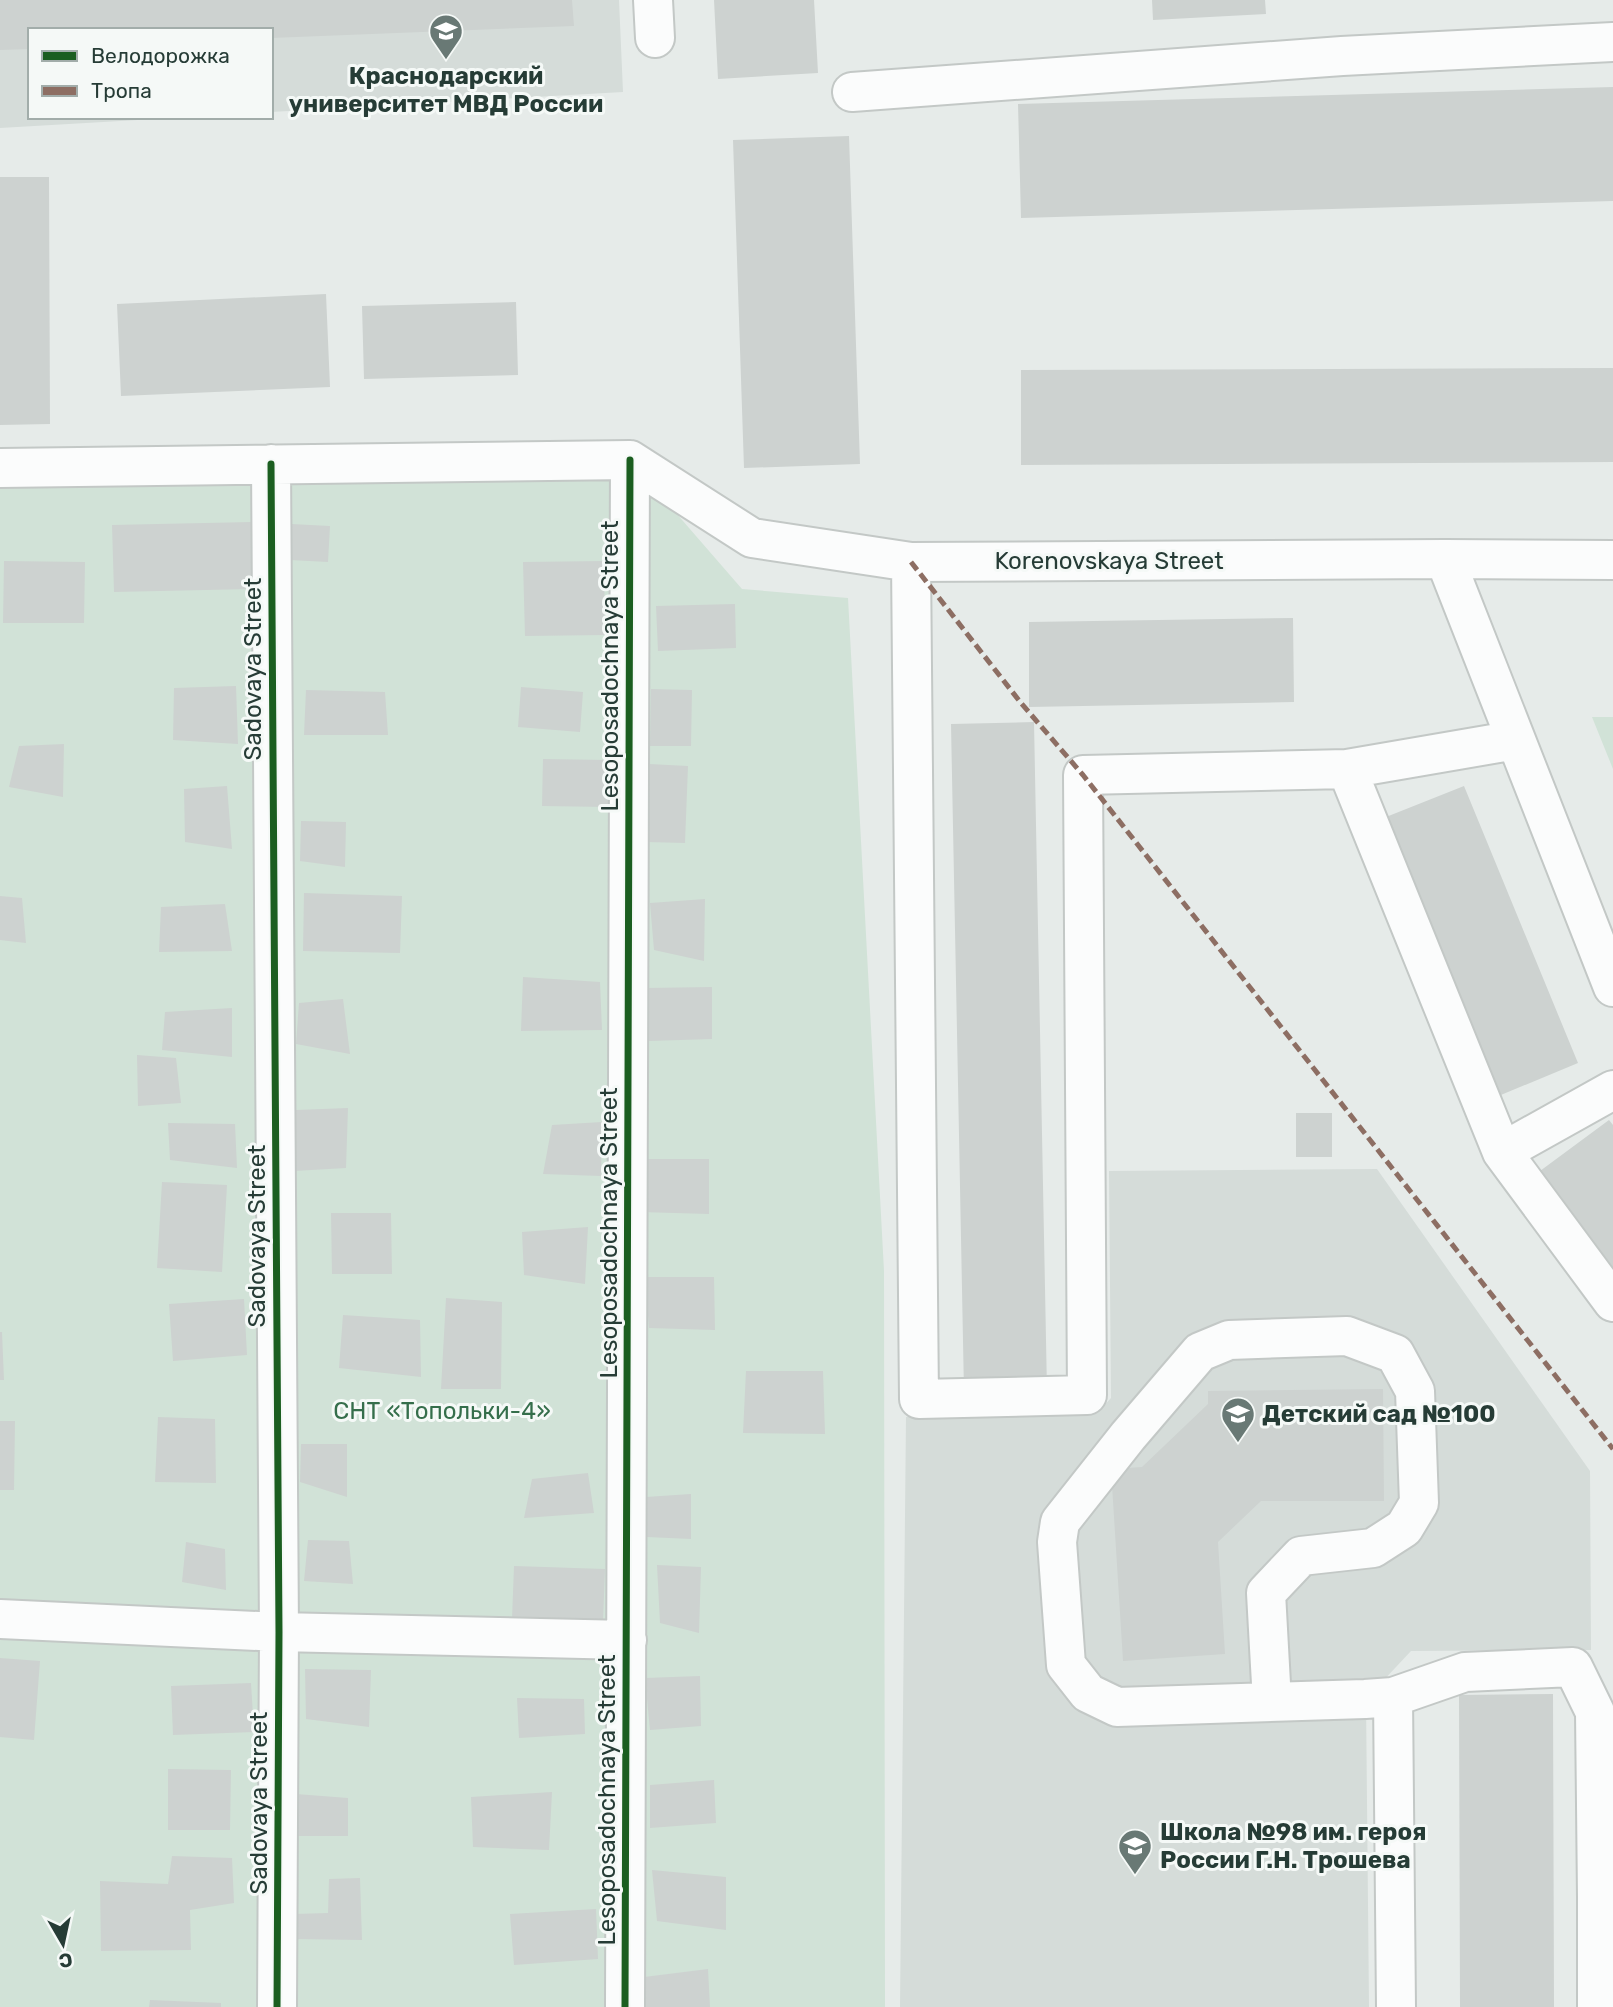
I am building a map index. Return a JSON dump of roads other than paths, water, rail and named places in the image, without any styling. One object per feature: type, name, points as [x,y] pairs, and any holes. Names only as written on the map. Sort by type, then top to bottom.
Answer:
[{"type":"street","points":[[653,0],[655,38]]},
{"type":"street","points":[[852,92],[1342,56],[1613,42]]},
{"type":"street","points":[[0,468],[630,460]]},
{"type":"street","name":"Korenovskaya Street","points":[[630,460],[752,538],[911,562],[1446,559],[1613,561]]},
{"type":"street","name":"Lesoposadochnaya Street","points":[[625,2007],[630,460]]},
{"type":"street","name":"Sadovaya Street","points":[[271,464],[279,1632],[277,2007]]},
{"type":"street","points":[[1446,559],[1613,987]]},
{"type":"street","points":[[911,562],[919,1399],[1087,1395],[1083,775],[1348,769],[1517,740]]},
{"type":"street","points":[[1348,769],[1503,1152],[1613,1302]]},
{"type":"street","points":[[1503,1152],[1613,1090]]},
{"type":"street","points":[[1272,1702],[1266,1593],[1301,1556],[1373,1548],[1404,1528],[1419,1503],[1415,1391],[1395,1354],[1347,1336],[1229,1340],[1200,1352],[1128,1436],[1060,1522],[1057,1542],[1066,1665],[1088,1693],[1117,1707],[1366,1699],[1393,1696],[1465,1672],[1573,1667],[1595,1712],[1605,1897],[1597,2007]]},
{"type":"street","points":[[0,1619],[279,1632],[627,1640]]},
{"type":"street","points":[[1393,1696],[1396,2007]]},
{"type":"place","name":"Краснодарский университет МВД России","points":[[446,61]]},
{"type":"place","name":"Детский сад №100","points":[[1238,1444]]},
{"type":"place","name":"Школа №98 им. героя России Г.Н. Трошева","points":[[1135,1876]]},
{"type":"park label","name":"СНТ «Топольки-4»","points":[[442,1411]]}]
